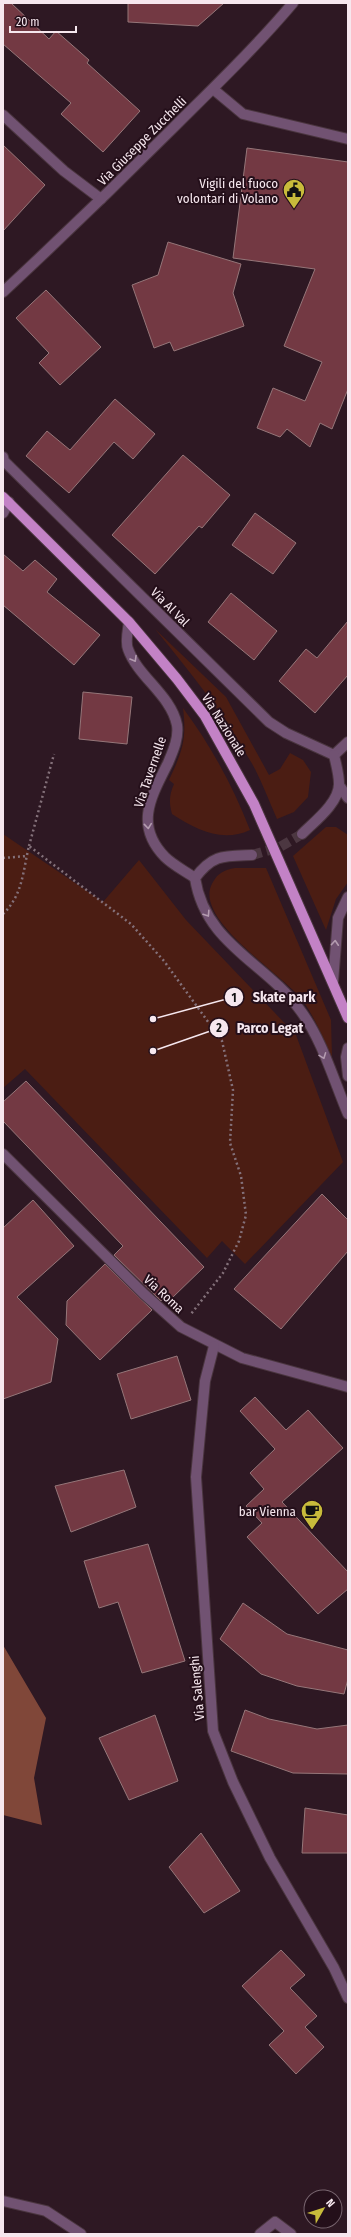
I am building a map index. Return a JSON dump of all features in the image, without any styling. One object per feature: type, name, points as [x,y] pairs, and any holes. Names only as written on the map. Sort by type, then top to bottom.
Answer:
[{"type":"main road","name":"Via Nazionale","points":[[6,500],[129,622],[182,685],[205,716],[229,756],[254,804],[348,1018]]},
{"type":"street","name":"Via Giuseppe Zucchelli","points":[[3,292],[102,199],[213,89],[293,3]]},
{"type":"street","points":[[213,89],[243,114],[348,139]]},
{"type":"street","points":[[3,115],[64,171],[102,199]]},
{"type":"street","name":"Via Al Val","points":[[3,458],[4,461],[270,722],[286,733],[334,755]]},
{"type":"street","points":[[3,513],[6,500]]},
{"type":"street","name":"Via Tavernelle","points":[[129,622],[127,648],[135,662],[172,711],[177,726],[176,743],[157,786],[148,812],[147,824],[150,838],[165,858],[195,878]]},
{"type":"street","points":[[348,742],[334,755],[339,785],[348,798]]},
{"type":"street","points":[[302,834],[326,809],[333,799],[339,785]]},
{"type":"street","points":[[252,855],[224,856],[205,864],[195,878],[197,893],[204,911],[214,926],[301,1010],[318,1041],[348,1114]]},
{"type":"street","points":[[333,982],[338,918],[348,897]]},
{"type":"street","points":[[348,1048],[346,1057],[348,1076]]},
{"type":"street","name":"Via Roma","points":[[3,1154],[144,1294],[181,1327],[214,1346],[242,1358],[348,1387]]},
{"type":"street","name":"Via Salenghi","points":[[214,1346],[205,1381],[196,1477],[214,1731],[233,1782],[270,1858],[334,1968],[348,1998]]},
{"type":"street","points":[[3,2202],[46,2211],[81,2234]]},
{"type":"street","points":[[260,2234],[275,2222],[291,2234]]},
{"type":"path","points":[[3,914],[8,909],[23,884],[27,856],[54,754]]},
{"type":"path","points":[[30,846],[131,924],[164,961],[222,1041],[233,1090],[230,1143],[242,1176],[246,1215],[239,1241],[223,1273],[181,1327]]},
{"type":"path","points":[[3,858],[27,856]]},
{"type":"shaded area","points":[[155,629],[226,697],[269,775],[280,769],[290,753],[303,760],[311,772],[308,797],[294,812],[277,819],[255,769],[233,732],[195,679]]},
{"type":"shaded area","points":[[183,708],[221,767],[250,830],[240,834],[230,835],[210,833],[200,830],[172,814],[170,799],[174,784],[169,780],[180,753],[184,737]]},
{"type":"shaded area","points":[[326,827],[336,827],[348,835],[348,882],[336,899],[326,930],[293,856]]},
{"type":"shaded area","points":[[3,834],[103,902],[139,860],[186,920],[296,1035],[343,1162],[245,1264],[222,1241],[207,1258],[25,1069],[3,1088]]},
{"type":"shaded area","points":[[235,868],[266,868],[331,1020],[332,1057],[315,1021],[303,1001],[293,990],[226,929],[215,912],[209,896],[213,882],[222,872]]},
{"type":"shaded area","points":[[3,1645],[46,1718],[34,1778],[42,1825],[3,1815]]},
{"type":"building","points":[[3,3],[11,3],[49,39],[56,31],[89,60],[87,63],[140,111],[103,152],[61,114],[71,103],[3,44]]},
{"type":"building","points":[[128,3],[224,3],[198,26],[128,22]]},
{"type":"building","points":[[3,145],[45,185],[3,231]]},
{"type":"building","points":[[247,148],[348,162],[348,389],[332,429],[320,423],[310,447],[287,429],[280,437],[257,428],[273,388],[305,401],[322,362],[284,346],[315,269],[233,258]]},
{"type":"building","points":[[168,242],[241,264],[233,293],[244,326],[174,351],[170,342],[154,348],[132,285],[158,275]]},
{"type":"building","points":[[46,290],[101,347],[60,385],[39,363],[49,353],[16,318]]},
{"type":"building","points":[[115,399],[155,434],[133,459],[114,442],[69,493],[26,456],[47,431],[70,450]]},
{"type":"building","points":[[183,455],[230,495],[202,528],[199,526],[155,574],[112,535]]},
{"type":"building","points":[[255,513],[296,543],[273,574],[232,545]]},
{"type":"building","points":[[3,554],[23,571],[35,560],[57,579],[47,592],[100,635],[74,665],[3,605]]},
{"type":"building","points":[[231,593],[277,631],[254,660],[208,622]]},
{"type":"building","points":[[348,621],[348,675],[315,713],[279,681],[306,649],[317,658]]},
{"type":"building","points":[[83,692],[132,697],[127,744],[79,739]]},
{"type":"building","points":[[26,1081],[204,1267],[172,1298],[168,1294],[161,1301],[114,1255],[123,1246],[3,1121],[3,1102]]},
{"type":"building","points":[[322,1194],[348,1220],[348,1251],[281,1329],[234,1289]]},
{"type":"building","points":[[33,1200],[74,1246],[17,1297],[58,1339],[51,1382],[3,1399],[3,1228]]},
{"type":"building","points":[[105,1264],[152,1310],[100,1360],[66,1325],[67,1301]]},
{"type":"building","points":[[177,1356],[191,1400],[131,1419],[117,1374]]},
{"type":"building","points":[[255,1397],[286,1430],[308,1410],[343,1448],[282,1502],[348,1572],[348,1589],[318,1614],[247,1537],[262,1523],[246,1506],[264,1489],[250,1473],[275,1449],[240,1411]]},
{"type":"building","points":[[124,1470],[136,1507],[71,1532],[55,1486]]},
{"type":"building","points":[[148,1544],[185,1661],[142,1673],[118,1602],[99,1608],[84,1561]]},
{"type":"building","points":[[243,1603],[287,1634],[348,1650],[348,1679],[344,1694],[297,1686],[261,1674],[220,1639]]},
{"type":"building","points":[[245,1710],[269,1719],[317,1729],[348,1725],[348,1774],[293,1773],[231,1751]]},
{"type":"building","points":[[155,1715],[178,1781],[129,1800],[99,1738]]},
{"type":"building","points":[[305,1808],[348,1815],[348,1853],[302,1853]]},
{"type":"building","points":[[201,1833],[240,1891],[204,1913],[169,1867]]},
{"type":"building","points":[[281,1950],[305,1975],[290,1988],[317,2016],[305,2027],[324,2047],[296,2074],[269,2045],[284,2031],[242,1986]]},
{"type":"tunnel","points":[[252,855],[280,847],[302,834]]},
{"type":"place","name":"Vigili del fuoco volontari di Volano","points":[[294,210]]},
{"type":"place","name":"Skate park","points":[[153,1019]]},
{"type":"place","name":"Parco Legat","points":[[153,1051]]},
{"type":"place","name":"bar Vienna","points":[[312,1530]]}]
